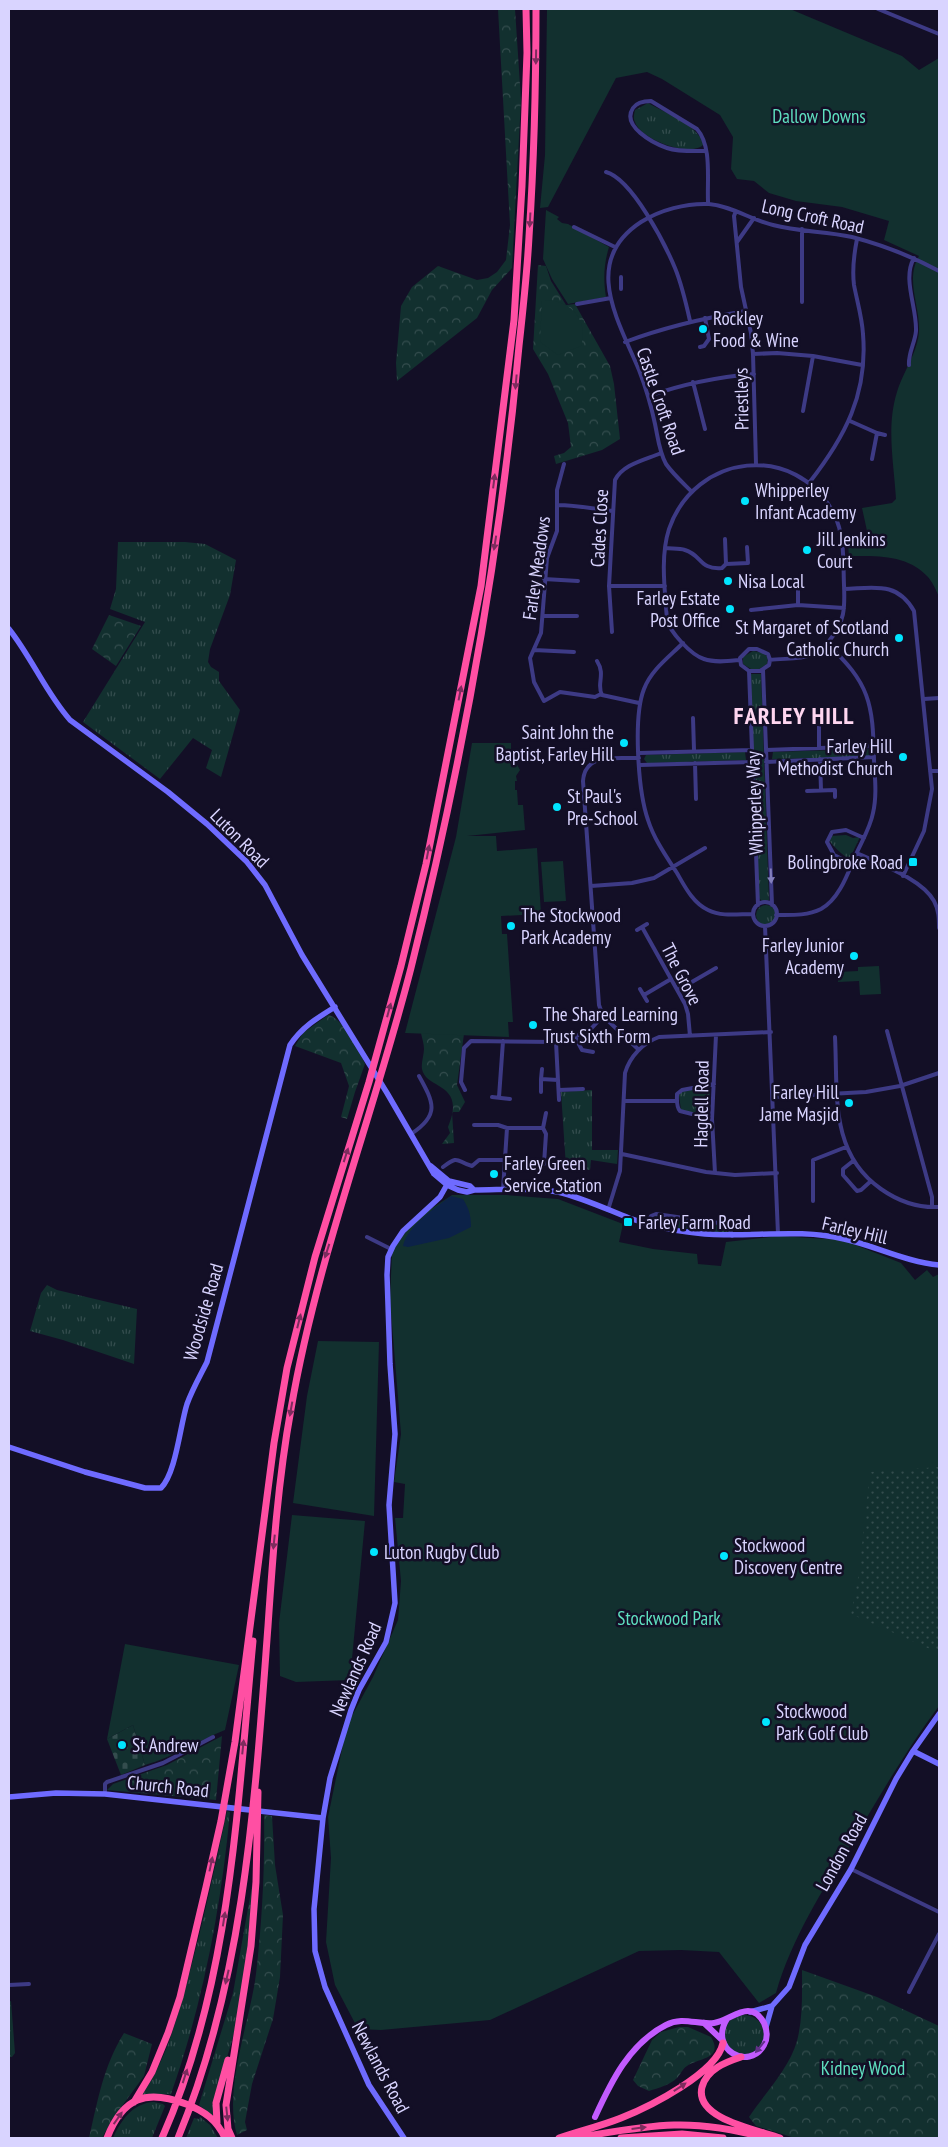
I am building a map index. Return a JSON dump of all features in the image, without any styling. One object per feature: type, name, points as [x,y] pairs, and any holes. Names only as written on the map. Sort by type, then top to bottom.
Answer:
[{"type":"highway","points":[[107,2138],[118,2117],[134,2102],[152,2072],[162,2051],[177,2006],[226,1794],[242,1694],[274,1442],[287,1368],[315,1257],[369,1082],[401,966],[426,864],[481,586],[514,320],[523,178],[527,53],[526,9]]},
{"type":"highway","points":[[232,2138],[228,2129],[226,2105],[251,1946],[256,1882],[255,1798],[261,1745],[274,1545],[290,1412],[305,1337],[323,1264],[383,1070],[411,968],[442,832],[480,647],[510,443],[529,242],[535,108],[536,9]]},
{"type":"highway","points":[[162,2138],[188,2067],[208,1997],[229,1885],[265,1518]]},
{"type":"highway","points":[[178,2138],[195,2094],[222,2002],[254,1825]]},
{"type":"highway","points":[[217,2124],[217,2097],[238,2032]]},
{"type":"highway","points":[[559,2138],[620,2119],[680,2088],[717,2058],[722,2041]]},
{"type":"highway","points":[[741,2057],[721,2065],[710,2074],[702,2088],[703,2102],[716,2115],[780,2138]]},
{"type":"highway","points":[[134,2102],[150,2096],[165,2096],[200,2110],[217,2124],[225,2138]]},
{"type":"highway","points":[[574,2138],[639,2128],[676,2125],[715,2127],[766,2138]]},
{"type":"highway","points":[[621,2138],[682,2134],[723,2138]]},
{"type":"main road","points":[[594,2117],[618,2071],[645,2040],[666,2024],[681,2020],[715,2023],[727,2019],[737,2012],[750,2012],[762,2020],[766,2026],[766,2040],[754,2055],[741,2057],[730,2052],[704,2023]]},
{"type":"main road","points":[[722,2041],[721,2032],[727,2019]]},
{"type":"street","points":[[878,9],[939,34]]},
{"type":"street","points":[[706,151],[677,151],[665,147],[635,129],[631,123],[632,109],[637,104],[651,101],[697,129],[706,142],[708,204]]},
{"type":"street","points":[[606,172],[613,174],[636,196],[648,217],[675,268],[690,321]]},
{"type":"street","name":"Long Croft Road","points":[[648,217],[670,209],[708,204],[736,210],[773,225],[857,239],[884,246],[939,271]]},
{"type":"street","name":"Priestleys","points":[[736,210],[734,216],[736,244],[753,354],[756,464]]},
{"type":"street","name":"Castle Croft Road","points":[[648,217],[628,231],[615,247],[608,268],[608,284],[615,317],[649,396],[661,453],[674,474],[692,492]]},
{"type":"street","points":[[736,244],[754,218]]},
{"type":"street","points":[[574,227],[615,247]]},
{"type":"street","points":[[802,230],[802,302]]},
{"type":"street","points":[[809,483],[831,455],[850,422],[860,390],[864,358],[863,334],[854,283],[853,262],[857,239]]},
{"type":"street","points":[[909,363],[916,330],[909,269],[914,258]]},
{"type":"street","points":[[622,277],[622,289]]},
{"type":"street","points":[[608,284],[621,283]]},
{"type":"street","points":[[577,304],[611,298]]},
{"type":"street","points":[[625,342],[690,321],[746,311]]},
{"type":"street","points":[[700,347],[704,346],[709,339],[705,318]]},
{"type":"street","points":[[753,354],[777,352],[862,365]]},
{"type":"street","points":[[803,411],[813,356]]},
{"type":"street","points":[[649,396],[693,382],[723,376],[754,374]]},
{"type":"street","points":[[693,382],[705,429]]},
{"type":"street","points":[[850,422],[885,436]]},
{"type":"street","points":[[872,459],[878,433]]},
{"type":"street","name":"Cades Close","points":[[612,632],[610,586],[612,511],[615,480],[618,473],[625,468],[661,453]]},
{"type":"street","name":"Farley Meadows","points":[[564,464],[557,490],[558,530],[547,558],[544,579],[541,633],[530,658],[530,668],[534,682],[544,701],[560,692],[595,697],[601,694]]},
{"type":"street","points":[[740,660],[705,660],[697,656],[670,630],[667,623],[665,548],[670,528],[692,492],[709,477],[733,467],[756,464],[792,473],[809,483],[828,503],[840,528],[842,540],[844,608],[838,629],[819,651],[812,655],[770,660]]},
{"type":"street","points":[[558,505],[580,505],[586,508],[612,511]]},
{"type":"street","points":[[725,539],[726,564]]},
{"type":"street","points":[[665,548],[686,550],[708,568],[722,568],[726,564],[748,563],[747,547]]},
{"type":"street","points":[[544,579],[578,581]]},
{"type":"street","points":[[610,586],[665,586]]},
{"type":"street","points":[[798,588],[798,606]]},
{"type":"street","points":[[844,588],[883,588],[898,592],[908,600],[914,610],[932,790],[929,814],[918,845],[903,876]]},
{"type":"street","points":[[751,610],[798,606],[844,608]]},
{"type":"street","points":[[542,616],[576,616]]},
{"type":"street","name":"Luton Road","points":[[9,629],[24,648],[58,706],[70,720],[168,792],[207,824],[247,862],[265,885],[302,955],[429,1165],[448,1183]]},
{"type":"street","points":[[683,643],[652,674],[644,688],[639,703],[639,758],[642,796],[648,821],[689,894],[707,910],[723,915],[753,914]]},
{"type":"street","points":[[776,916],[809,913],[822,908],[832,899],[852,864],[873,814],[875,796],[872,712],[864,687],[853,670],[826,643]]},
{"type":"street","points":[[753,649],[765,652],[770,660],[769,665],[763,670],[749,671],[741,665],[740,660],[746,651],[753,649]]},
{"type":"street","points":[[534,650],[574,652]]},
{"type":"street","points":[[597,661],[602,670],[601,694],[639,703]]},
{"type":"street","name":"Whipperley Way","points":[[763,670],[772,905]]},
{"type":"street","name":"Whipperley Way","points":[[749,671],[758,905]]},
{"type":"street","points":[[924,698],[939,698]]},
{"type":"street","points":[[819,714],[819,747]]},
{"type":"street","points":[[693,718],[694,750]]},
{"type":"street","points":[[766,750],[874,746]]},
{"type":"street","points":[[639,753],[694,750],[752,750]]},
{"type":"street","points":[[766,762],[874,757]]},
{"type":"street","points":[[639,758],[593,761],[585,768],[583,781],[599,1005],[603,1016],[639,1050]]},
{"type":"street","points":[[820,759],[821,790]]},
{"type":"street","points":[[640,765],[752,762]]},
{"type":"street","points":[[695,763],[696,799]]},
{"type":"street","points":[[930,771],[939,771]]},
{"type":"street","points":[[807,790],[834,790],[835,797]]},
{"type":"street","points":[[852,864],[834,855],[827,842],[832,832],[846,830],[864,838]]},
{"type":"street","points":[[591,886],[632,883],[654,878],[705,848]]},
{"type":"street","points":[[857,853],[903,876],[929,893],[938,909],[939,928]]},
{"type":"street","points":[[765,902],[772,905],[776,910],[776,916],[772,924],[765,926],[758,924],[753,914],[758,905],[765,902]]},
{"type":"street","points":[[637,930],[647,924]]},
{"type":"street","points":[[765,926],[777,1174],[778,1234]]},
{"type":"street","name":"The Grove","points":[[642,927],[678,990],[686,1008],[690,1036]]},
{"type":"street","points":[[678,990],[716,968]]},
{"type":"street","points":[[644,995],[671,979]]},
{"type":"street","points":[[640,989],[647,1001]]},
{"type":"street","name":"Woodside Road","points":[[9,1447],[85,1472],[145,1488],[161,1488],[165,1484],[172,1466],[188,1403],[206,1362],[290,1046],[297,1034],[308,1024],[335,1007]]},
{"type":"street","points":[[465,1090],[461,1082],[465,1045],[475,1040],[556,1042],[575,1037],[594,1028],[603,1016]]},
{"type":"street","points":[[608,1210],[618,1180],[622,1154],[626,1068],[639,1050],[650,1041],[659,1038],[770,1032]]},
{"type":"street","points":[[887,1032],[900,1086],[932,1197],[932,1207]]},
{"type":"street","name":"Hagdell Road","points":[[716,1035],[712,1119],[716,1173]]},
{"type":"street","points":[[575,1037],[582,1050],[593,1052]]},
{"type":"street","points":[[835,1037],[841,1132],[853,1160],[871,1182],[895,1198],[915,1205],[939,1207]]},
{"type":"street","points":[[500,1097],[503,1041]]},
{"type":"street","points":[[556,1042],[559,1100]]},
{"type":"street","points":[[541,1092],[542,1069]]},
{"type":"street","points":[[773,1097],[866,1092],[900,1086],[939,1073]]},
{"type":"street","points":[[410,1134],[426,1123],[432,1110],[430,1099],[419,1076]]},
{"type":"street","points":[[541,1079],[558,1080]]},
{"type":"street","points":[[712,1119],[680,1111],[677,1101],[679,1092],[714,1084]]},
{"type":"street","points":[[559,1090],[583,1090]]},
{"type":"street","points":[[492,1097],[510,1099]]},
{"type":"street","points":[[624,1101],[677,1101]]},
{"type":"street","points":[[544,1164],[546,1134],[543,1128],[546,1113]]},
{"type":"street","points":[[474,1125],[498,1125],[507,1128],[543,1128]]},
{"type":"street","points":[[503,1190],[507,1128]]},
{"type":"street","points":[[812,1201],[813,1160],[846,1147]]},
{"type":"street","points":[[622,1154],[676,1167],[716,1173],[777,1174]]},
{"type":"street","points":[[443,1167],[458,1159],[472,1166],[479,1160],[504,1160]]},
{"type":"street","points":[[853,1160],[842,1171],[843,1175],[859,1191],[871,1182]]},
{"type":"street","points":[[529,1164],[549,1164]]},
{"type":"street","name":"Farley Hill","points":[[448,1183],[458,1190],[467,1192],[474,1190]]},
{"type":"street","name":"Farley Hill","points":[[448,1183],[474,1190],[558,1192],[648,1224],[688,1232],[732,1236],[812,1235],[844,1239],[916,1262],[939,1265]]},
{"type":"street","name":"Newlands Road","points":[[404,2138],[378,2101],[363,2073],[325,1987],[316,1960],[314,1909],[323,1818],[330,1778],[359,1690],[386,1642],[395,1604],[389,1505],[395,1434],[387,1275],[388,1262],[391,1249],[410,1223],[440,1197],[448,1183]]},
{"type":"street","points":[[440,1197],[458,1190]]},
{"type":"street","points":[[648,1224],[651,1216],[656,1214],[726,1224],[729,1226],[732,1236]]},
{"type":"street","points":[[367,1237],[391,1249]]},
{"type":"street","name":"London Road","points":[[766,2026],[772,2006],[790,1987],[811,1934],[851,1869],[896,1779],[939,1714]]},
{"type":"street","points":[[105,1794],[105,1784],[107,1782],[164,1763],[213,1737]]},
{"type":"street","points":[[913,1751],[939,1764]]},
{"type":"street","name":"Church Road","points":[[9,1797],[50,1793],[105,1794],[323,1818]]},
{"type":"street","points":[[851,1869],[939,1912]]},
{"type":"street","points":[[909,1992],[939,1934]]},
{"type":"street","points":[[9,1985],[29,1984]]},
{"type":"street","points":[[750,2012],[772,2006]]},
{"type":"green space","points":[[498,9],[515,9],[521,100],[512,268],[492,290],[477,318],[397,381],[396,363],[401,306],[412,287],[438,266],[477,280],[488,278],[497,272],[506,260],[510,225]]},
{"type":"green space","name":"Dallow Downs","points":[[547,9],[790,9],[902,56],[919,70],[939,58],[939,597],[929,578],[919,569],[900,560],[890,558],[849,556],[848,545],[869,540],[862,508],[892,503],[896,499],[891,432],[892,419],[897,392],[918,339],[919,321],[913,274],[919,256],[884,240],[889,221],[842,207],[796,201],[769,193],[754,181],[737,179],[731,169],[733,137],[720,115],[662,79],[647,72],[616,78],[548,207],[540,208],[545,155]]},
{"type":"green space","points":[[648,103],[687,124],[700,136],[704,144],[698,148],[678,148],[666,145],[646,135],[634,121],[634,116],[635,110]]},
{"type":"green space","points":[[546,210],[559,217],[557,219],[562,223],[568,224],[609,247],[604,271],[606,297],[568,304],[552,279],[543,259]]},
{"type":"green space","points":[[538,265],[546,266],[551,281],[566,305],[575,304],[610,366],[614,384],[620,439],[602,450],[556,464],[554,456],[564,453],[571,447],[568,423],[548,374],[533,349]]},
{"type":"green space","points":[[542,300],[561,303],[575,312],[582,327],[581,346],[558,355],[540,342]]},
{"type":"green space","points":[[118,542],[185,542],[205,544],[236,560],[230,595],[210,649],[208,662],[211,667],[219,672],[219,681],[240,710],[221,777],[206,768],[212,750],[193,738],[160,779],[83,722],[145,622],[110,609],[116,589]]},
{"type":"green space","points":[[109,615],[141,626],[116,666],[92,649]]},
{"type":"green space","points":[[753,651],[764,653],[768,658],[767,664],[759,669],[751,669],[743,664],[743,657]]},
{"type":"green space","points":[[750,674],[761,674],[769,900],[762,901],[759,898]]},
{"type":"green space","points":[[472,743],[511,743],[511,754],[520,770],[516,776],[515,790],[517,790],[518,805],[523,805],[525,830],[467,836],[496,836],[497,851],[537,848],[541,914],[501,916],[502,934],[507,934],[513,1022],[508,1022],[509,1037],[405,1033],[456,837]]},
{"type":"green space","points":[[869,749],[872,753],[869,757],[772,759],[773,752]]},
{"type":"green space","points":[[745,752],[746,760],[647,763],[644,759],[646,755]]},
{"type":"green space","points":[[846,835],[853,838],[860,837],[849,860],[829,840],[831,836]]},
{"type":"green space","points":[[563,861],[566,901],[544,902],[541,862]]},
{"type":"green space","points":[[766,905],[773,908],[776,915],[773,922],[766,925],[759,922],[756,915],[759,908]]},
{"type":"green space","points":[[879,966],[881,994],[860,995],[859,981],[838,982],[838,972],[858,971],[858,967]]},
{"type":"green space","points":[[328,1015],[339,1021],[355,1043],[365,1064],[347,1119],[341,1117],[349,1086],[341,1063],[295,1046],[303,1033]]},
{"type":"green space","points":[[421,1033],[464,1034],[457,1085],[465,1102],[459,1112],[453,1112],[453,1102],[449,1094],[425,1076],[422,1069],[424,1049]]},
{"type":"green space","points":[[705,1086],[710,1087],[709,1116],[696,1110],[695,1114],[681,1110],[679,1095],[682,1091],[706,1090]]},
{"type":"green space","points":[[592,1090],[592,1150],[618,1150],[617,1164],[591,1160],[590,1170],[566,1167],[561,1092]]},
{"type":"green space","points":[[452,1114],[454,1143],[442,1144],[450,1133],[448,1127]]},
{"type":"green space","name":"Stockwood Park","points":[[452,1195],[506,1195],[558,1199],[623,1224],[619,1242],[653,1249],[697,1254],[698,1264],[721,1266],[726,1242],[779,1236],[843,1240],[901,1263],[915,1280],[927,1270],[933,1277],[939,1274],[939,1706],[893,1774],[818,1898],[790,1954],[776,1993],[759,2003],[719,1952],[681,1950],[639,1951],[490,2020],[381,2030],[358,2029],[335,1985],[326,1942],[331,1858],[328,1817],[347,1725],[373,1677],[398,1620],[401,1581],[395,1518],[403,1518],[405,1484],[394,1482],[401,1434],[390,1300],[392,1251],[414,1220]]},
{"type":"green space","points":[[657,1216],[724,1225],[729,1230],[728,1233],[677,1228],[654,1222],[652,1217]]},
{"type":"green space","points":[[47,1285],[57,1290],[137,1309],[134,1364],[30,1331],[41,1293]]},
{"type":"green space","points":[[318,1341],[379,1342],[374,1516],[293,1503],[307,1396]]},
{"type":"green space","points":[[939,1467],[939,1653],[851,1614],[859,1573],[870,1472]]},
{"type":"green space","points":[[292,1515],[365,1521],[350,1680],[296,1682],[280,1676],[279,1623]]},
{"type":"green space","points":[[125,1644],[239,1665],[225,1730],[166,1758],[145,1765],[133,1725],[107,1739]]},
{"type":"green space","points":[[133,1725],[145,1765],[121,1775],[107,1739]]},
{"type":"green space","points":[[222,1736],[216,1800],[107,1790],[113,1784],[167,1765]]},
{"type":"green space","points":[[227,1811],[230,1812],[216,1919],[201,1990],[182,2060],[171,2094],[142,2095],[158,2068],[180,2009],[204,1916]]},
{"type":"green space","points":[[264,1815],[272,1816],[275,1865],[283,1915],[280,1977],[273,2019],[252,2084],[245,2122],[247,2130],[237,2135],[233,2097],[235,2076],[256,1974],[263,1895]]},
{"type":"green space","points":[[253,1880],[245,1973],[239,2010],[217,2095],[215,2117],[199,2105],[233,1993]]},
{"type":"green space","name":"Kidney Wood","points":[[802,1970],[877,1997],[939,2026],[939,2138],[795,2138],[756,2126],[749,2117],[783,2071],[797,2041],[801,2015]]},
{"type":"green space","points":[[11,2001],[15,2053],[12,2057],[9,2057],[9,2002]]},
{"type":"green space","points":[[744,2015],[758,2021],[764,2035],[758,2049],[744,2055],[730,2049],[724,2035],[730,2021]]},
{"type":"green space","points":[[679,2027],[688,2027],[711,2037],[714,2044],[712,2054],[686,2067],[677,2078],[667,2084],[649,2091],[638,2086],[633,2080],[652,2040],[661,2032]]},
{"type":"green space","points":[[124,2033],[152,2044],[144,2076],[111,2121],[102,2138],[89,2138],[106,2071]]},
{"type":"green space","points":[[154,2102],[165,2106],[152,2138],[113,2138],[124,2119],[134,2109]]},
{"type":"green space","points":[[200,2117],[210,2125],[218,2138],[186,2138],[194,2118],[199,2119]]},
{"type":"water","points":[[451,1196],[463,1199],[471,1219],[471,1227],[449,1238],[408,1247],[403,1246],[410,1231],[416,1224]]},
{"type":"place","name":"Rockley Food & Wine","points":[[703,329]]},
{"type":"place","name":"Whipperley Infant Academy","points":[[745,501]]},
{"type":"place","name":"Jill Jenkins Court","points":[[807,550]]},
{"type":"place","name":"Nisa Local","points":[[728,581]]},
{"type":"place","name":"Farley Estate Post Office","points":[[730,609]]},
{"type":"place","name":"St Margaret of Scotland Catholic Church","points":[[899,638]]},
{"type":"place","name":"Saint John the Baptist, Farley Hill","points":[[624,743]]},
{"type":"place","name":"Farley Hill Methodist Church","points":[[903,757]]},
{"type":"place","name":"St Paul's Pre-School","points":[[557,807]]},
{"type":"place","name":"Bolingbroke Road","points":[[913,862]]},
{"type":"place","name":"The Stockwood Park Academy","points":[[511,926]]},
{"type":"place","name":"Farley Junior Academy","points":[[854,956]]},
{"type":"place","name":"The Shared Learning Trust Sixth Form","points":[[533,1025]]},
{"type":"place","name":"Farley Hill Jame Masjid","points":[[849,1103]]},
{"type":"place","name":"Farley Green Service Station","points":[[494,1174]]},
{"type":"place","name":"Farley Farm Road","points":[[628,1222]]},
{"type":"place","name":"Luton Rugby Club","points":[[374,1552]]},
{"type":"place","name":"Stockwood Discovery Centre","points":[[724,1556]]},
{"type":"place","name":"Stockwood Park Golf Club","points":[[766,1722]]},
{"type":"place","name":"St Andrew","points":[[122,1745]]},
{"type":"district","name":"FARLEY HILL","points":[[794,716]]}]
